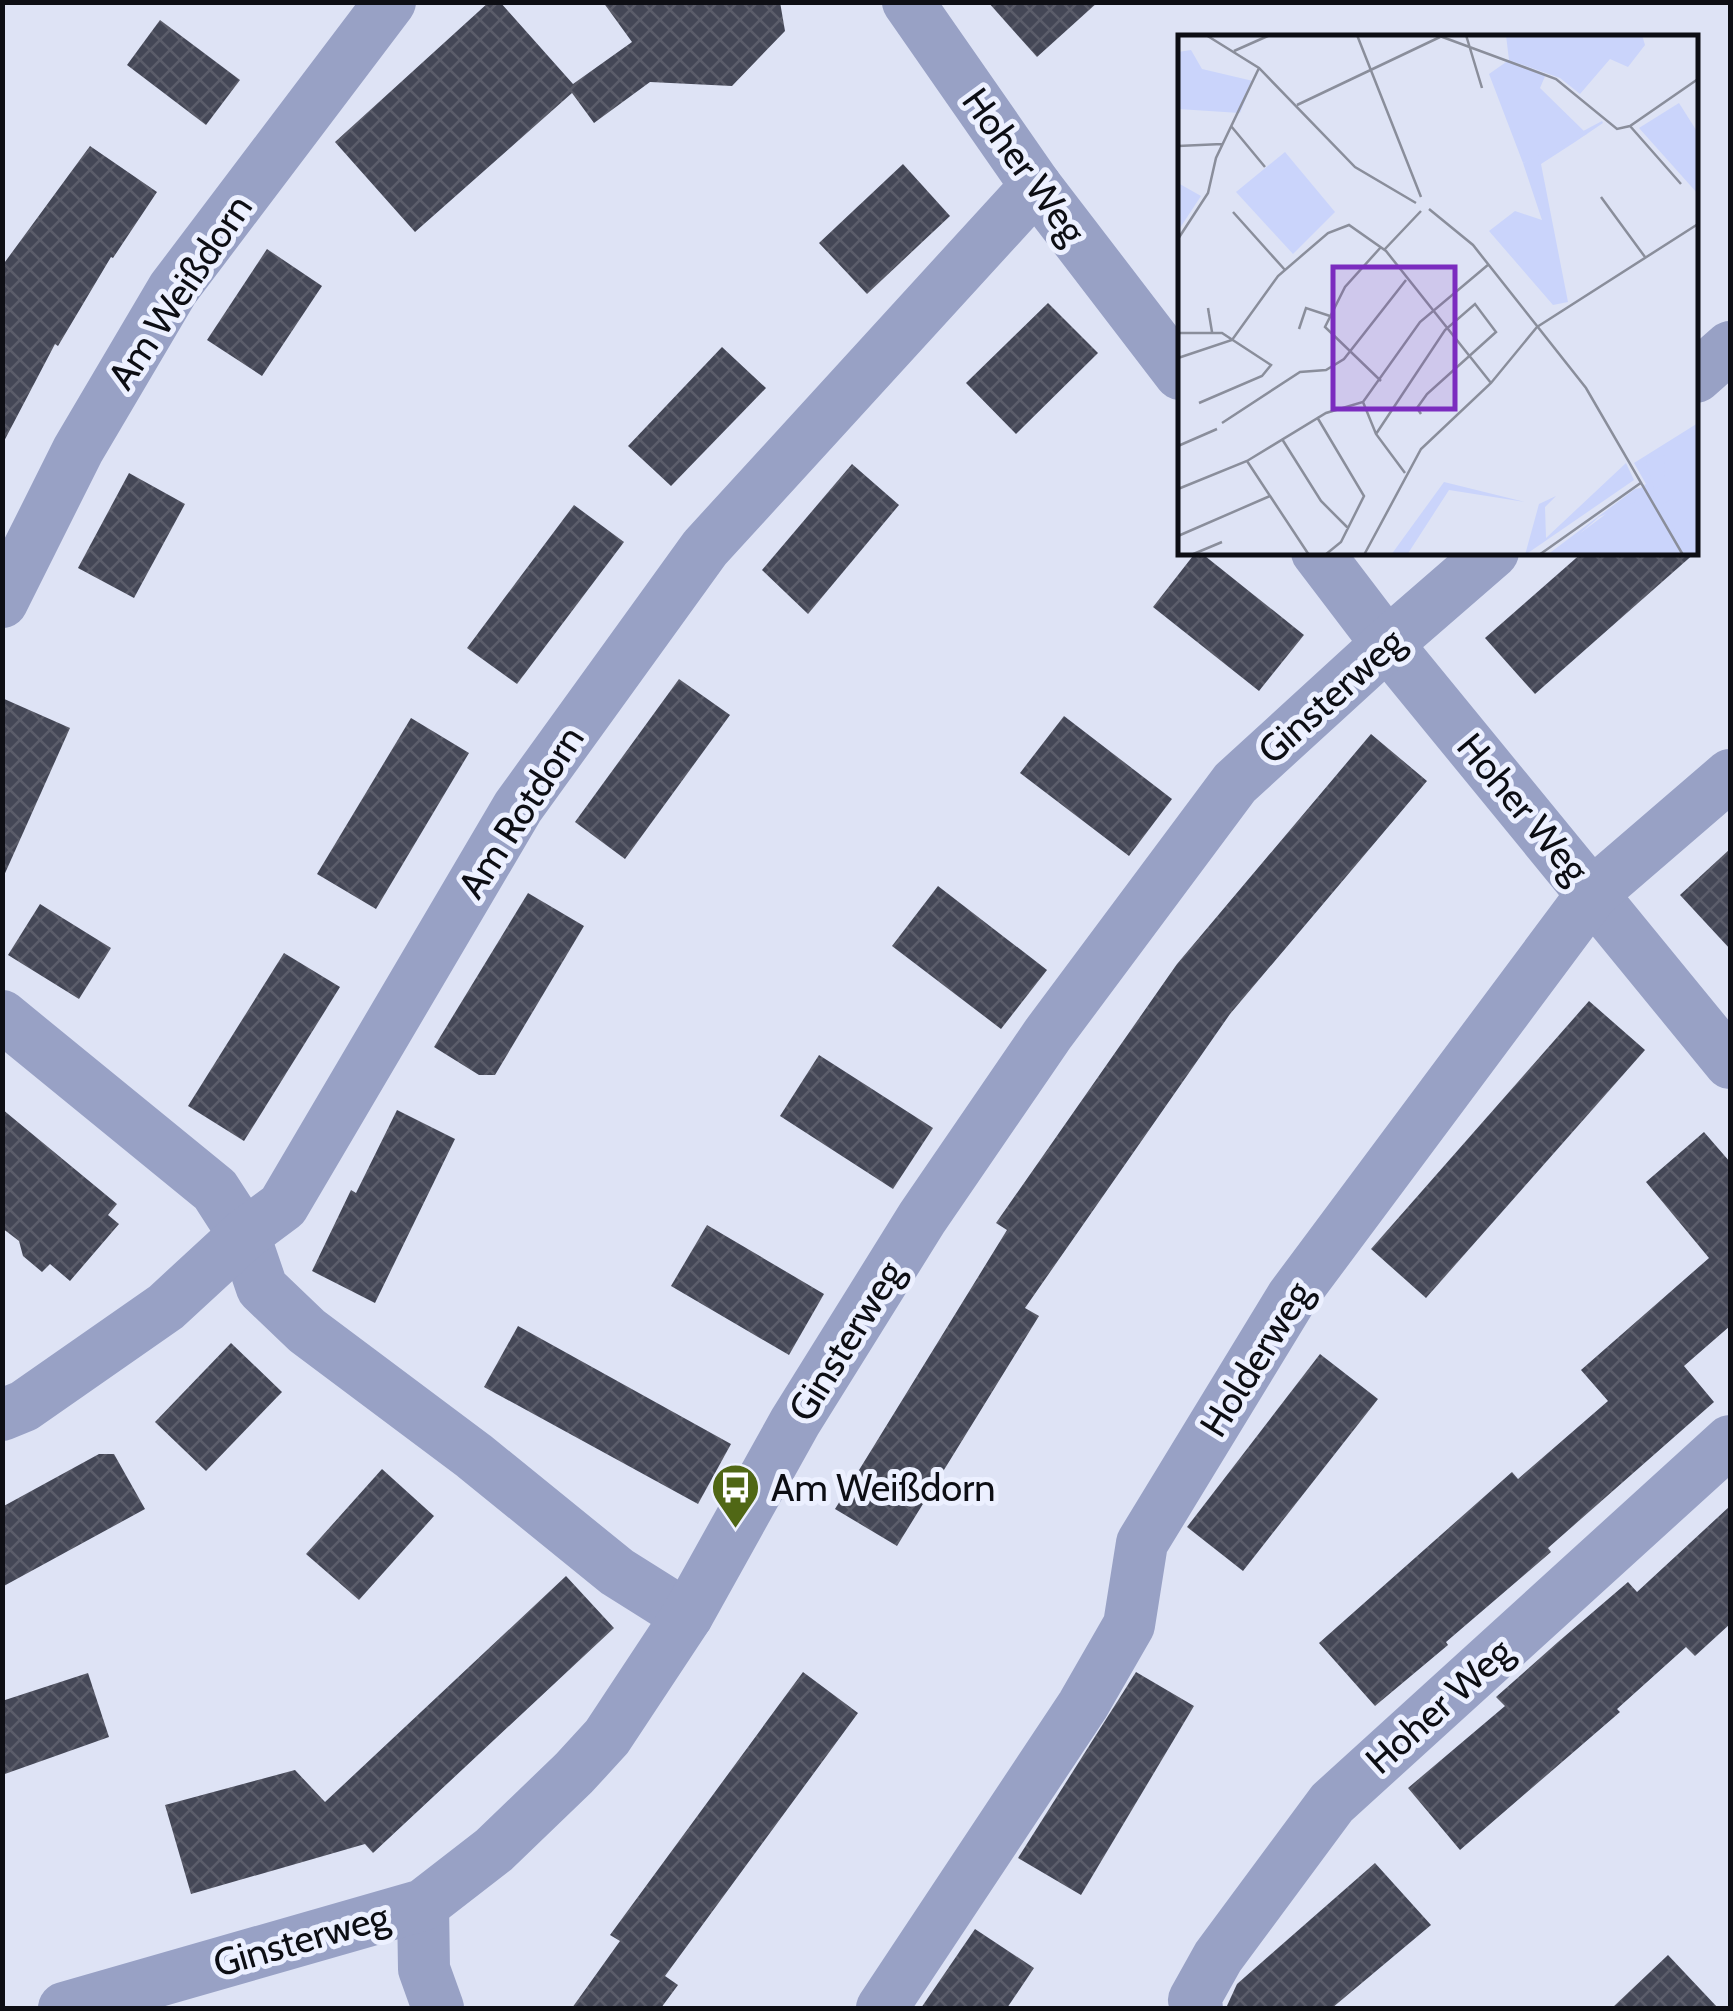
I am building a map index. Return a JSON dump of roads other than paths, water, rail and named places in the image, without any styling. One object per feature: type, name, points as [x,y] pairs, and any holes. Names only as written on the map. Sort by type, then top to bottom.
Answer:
[{"type":"street","name":"Am Weißdorn","points":[[2,602],[78,450],[173,289],[390,2]]},
{"type":"street","name":"Hoher Weg","points":[[908,2],[1036,186],[1178,371]]},
{"type":"street","name":"Am Rotdorn","points":[[2,1416],[24,1406],[166,1308],[244,1235],[282,1206],[518,807],[705,548],[1036,186]]},
{"type":"street","points":[[1698,375],[1730,346]]},
{"type":"street","name":"Hoher Weg","points":[[1320,555],[1388,644],[1730,1063]]},
{"type":"street","name":"Ginsterweg","points":[[64,2008],[423,1905],[494,1850],[607,1737],[687,1616],[860,1316],[1048,1034],[1236,783],[1490,555]]},
{"type":"street","name":"Holderweg","points":[[882,2008],[1083,1705],[1130,1625],[1142,1543],[1292,1297],[1593,893],[1730,775]]},
{"type":"street","points":[[2,1016],[215,1190],[244,1235],[262,1288],[306,1331],[474,1456],[617,1572],[687,1616]]},
{"type":"street","name":"Hoher Weg","points":[[1198,2008],[1194,2000],[1218,1956],[1332,1803],[1730,1441]]},
{"type":"street","points":[[423,1905],[424,1969],[438,2008]]},
{"type":"place","name":"Am Weißdorn","points":[[736,1530]]}]
